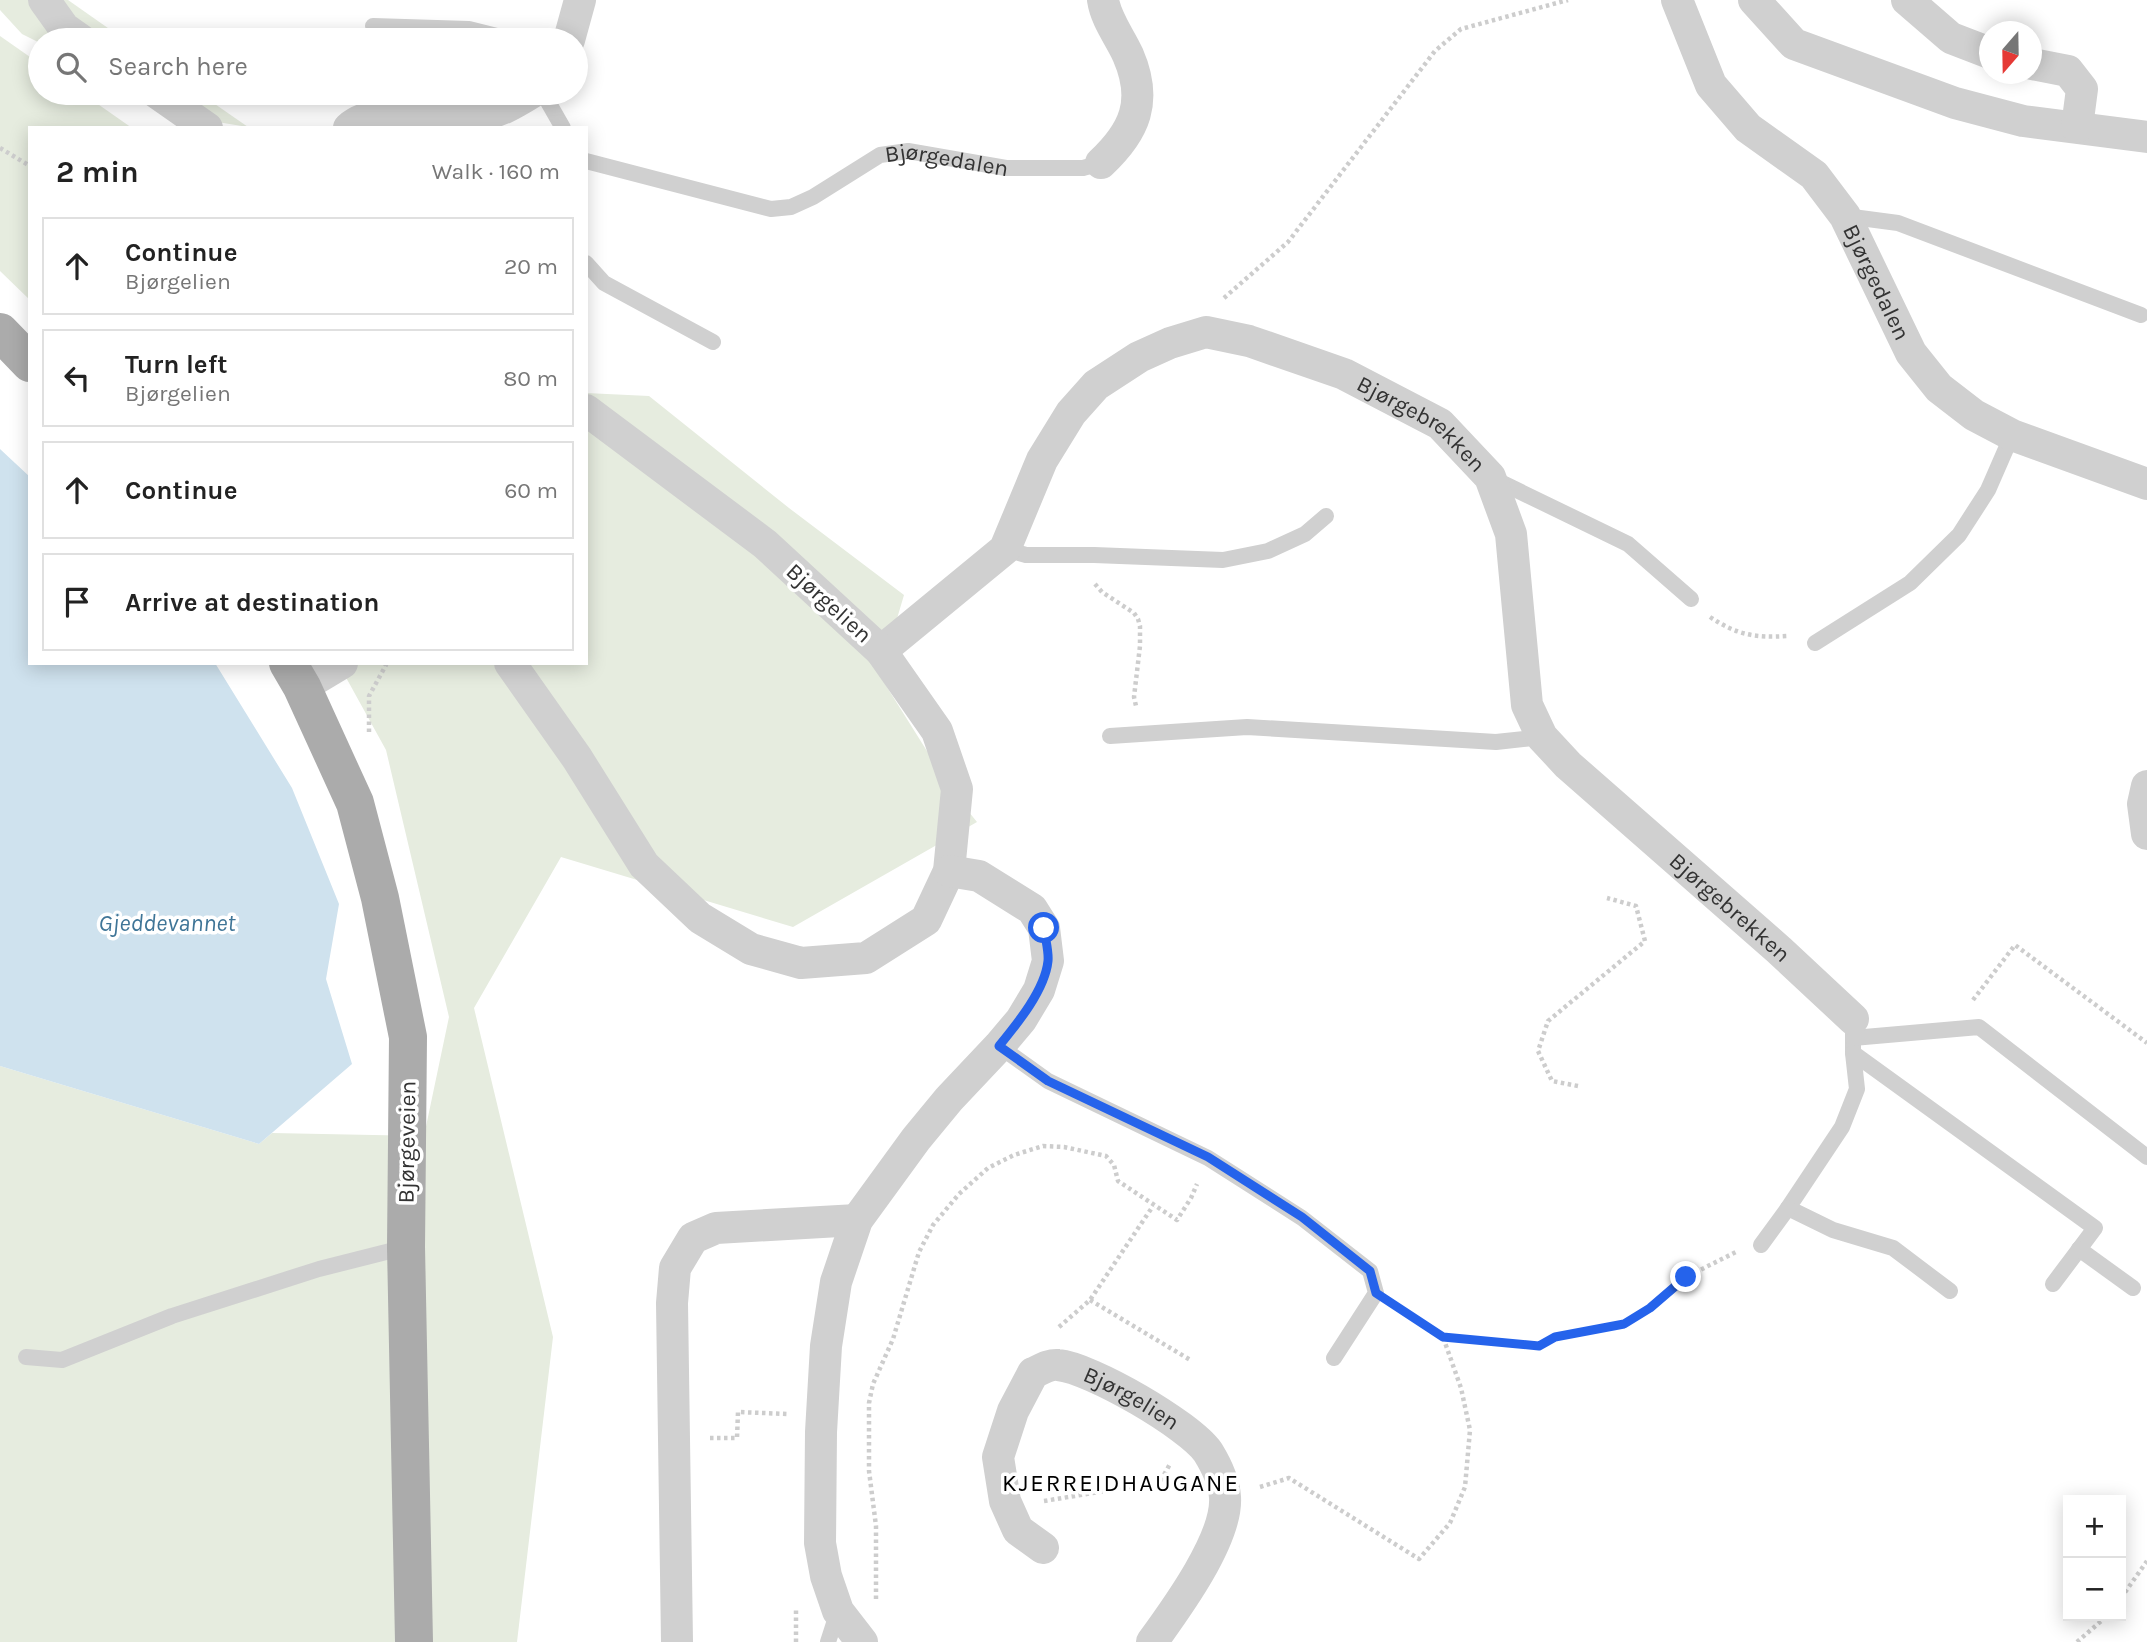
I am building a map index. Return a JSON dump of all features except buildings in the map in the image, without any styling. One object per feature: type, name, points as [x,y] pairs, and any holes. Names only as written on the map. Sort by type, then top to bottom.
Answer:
[{"type":"main road","points":[[0,332],[28,361]]},
{"type":"main road","name":"Bjørgeveien","points":[[295,675],[355,803],[380,898],[408,1037],[406,1248],[414,1642]]},
{"type":"street","points":[[44,0],[63,28]]},
{"type":"street","points":[[572,28],[580,0]]},
{"type":"street","name":"Bjørgedalen","points":[[1101,163],[1119,146],[1136,117],[1136,83],[1129,56],[1113,28],[1103,0]]},
{"type":"street","name":"Bjørgedalen","points":[[1677,0],[1711,85],[1748,128],[1814,175],[1845,216],[1911,353],[1939,388],[1974,415],[2012,435],[2147,484]]},
{"type":"street","points":[[1754,0],[1794,44],[1955,103],[2023,121],[2147,136]]},
{"type":"street","points":[[1907,0],[1951,38],[1979,49]]},
{"type":"street","points":[[2042,66],[2068,72],[2082,89],[2077,127]]},
{"type":"street","points":[[174,105],[204,126]]},
{"type":"street","points":[[352,126],[385,114],[484,114],[511,105]]},
{"type":"street","name":"Bjørgebrekken","points":[[881,651],[1005,549],[1042,460],[1070,413],[1096,385],[1139,357],[1170,343],[1206,332],[1250,341],[1344,374],[1440,424],[1490,477],[1511,534],[1527,705],[1542,737],[1568,765],[1779,950],[1853,1037]]},
{"type":"street","name":"Bjørgelien","points":[[511,665],[577,758],[644,864],[700,918],[751,949],[801,963],[866,958],[926,920],[949,871],[957,789],[937,731],[881,651],[765,544],[588,411]]},
{"type":"street","points":[[295,675],[334,665]]},
{"type":"street","points":[[2147,786],[2143,804],[2147,834]]},
{"type":"street","points":[[862,1642],[838,1611],[826,1576],[820,1543],[825,1346],[836,1282],[857,1220],[916,1139],[1021,1020],[1039,990],[1048,961],[1044,928],[1032,909],[979,876],[949,871]]},
{"type":"street","points":[[677,1642],[672,1303],[675,1268],[693,1238],[716,1228],[857,1220]]},
{"type":"street","name":"Bjørgelien","points":[[1043,1548],[1018,1530],[1005,1501],[998,1457],[1013,1411],[1033,1373],[1055,1364],[1096,1376],[1154,1409],[1189,1434],[1207,1451],[1222,1479],[1224,1516],[1210,1551],[1152,1642]]},
{"type":"lane","points":[[373,26],[437,28]]},
{"type":"lane","points":[[550,105],[562,126]]},
{"type":"lane","name":"Bjørgedalen","points":[[588,162],[771,209],[791,207],[813,197],[880,155],[908,150],[1006,169],[1073,169],[1101,163]]},
{"type":"lane","points":[[1845,216],[1898,223],[2141,315]]},
{"type":"lane","points":[[588,265],[604,283],[713,342]]},
{"type":"lane","points":[[1815,643],[1910,583],[1959,535],[1988,490],[2012,435]]},
{"type":"lane","points":[[1490,477],[1628,544],[1691,599]]},
{"type":"lane","points":[[1005,549],[1026,555],[1223,560],[1268,551],[1305,534],[1326,516]]},
{"type":"lane","points":[[1110,736],[1247,727],[1496,742],[1542,737]]},
{"type":"lane","points":[[1763,1242],[1842,1126],[1857,1089],[1853,1037],[1979,1027],[2147,1157]]},
{"type":"lane","name":"Bjørgebrekken","points":[[1853,1037],[2095,1228],[2053,1284]]},
{"type":"lane","points":[[999,1046],[1048,1081],[1208,1157],[1302,1217],[1370,1271],[1376,1293],[1334,1358]]},
{"type":"lane","points":[[1788,1208],[1833,1230],[1893,1248],[1950,1292]]},
{"type":"lane","points":[[26,1357],[62,1360],[172,1316],[320,1269],[406,1248]]},
{"type":"lane","points":[[2079,1249],[2133,1288]]},
{"type":"lane","points":[[828,1642],[838,1611]]},
{"type":"path","points":[[1206,332],[1222,300],[1288,242],[1435,51],[1461,29],[1568,0]]},
{"type":"path","points":[[0,148],[28,165]]},
{"type":"path","points":[[1093,580],[1102,592],[1134,613],[1140,626],[1134,697]]},
{"type":"path","points":[[1691,599],[1710,617],[1742,634],[1765,637],[1796,636],[1815,643]]},
{"type":"path","points":[[1578,1086],[1552,1081],[1538,1051],[1548,1021],[1645,941],[1636,906],[1607,898]]},
{"type":"path","points":[[1970,1004],[2015,945],[2147,1044]]},
{"type":"path","points":[[876,1590],[876,1526],[869,1471],[869,1403],[873,1384],[893,1339],[919,1252],[933,1225],[959,1194],[988,1168],[1014,1154],[1043,1146],[1064,1147],[1106,1156],[1114,1165],[1118,1181],[1177,1220],[1191,1198]]},
{"type":"path","points":[[1059,1327],[1090,1300],[1153,1206]]},
{"type":"path","points":[[1376,1293],[1443,1337],[1539,1346],[1555,1337],[1624,1324],[1650,1308],[1686,1277],[1751,1244],[1763,1242]]},
{"type":"path","points":[[1090,1300],[1192,1361]]},
{"type":"path","points":[[1225,1497],[1289,1478],[1419,1559],[1450,1523],[1465,1487],[1470,1430],[1461,1388],[1443,1337]]},
{"type":"path","points":[[717,1438],[737,1438],[738,1412],[800,1415]]},
{"type":"path","points":[[1005,1501],[1034,1502],[1160,1482],[1189,1434]]},
{"type":"path","points":[[2126,1591],[2147,1561]]},
{"type":"path","points":[[2077,1642],[2101,1621]]},
{"type":"shaded area","points":[[0,0],[68,0],[108,28],[28,28],[28,37],[0,10]]},
{"type":"shaded area","points":[[0,36],[28,56],[28,105],[99,105],[129,126],[28,126],[28,298],[0,271]]},
{"type":"shaded area","points":[[172,105],[216,105],[247,126],[242,126],[205,120]]},
{"type":"shaded area","points":[[588,393],[649,396],[789,508],[904,595],[880,676],[952,791],[977,822],[793,927],[561,857],[474,1008],[553,1337],[517,1642],[0,1642],[0,1066],[259,1144],[272,1133],[424,1136],[449,1017],[386,750],[339,665],[588,665]]},
{"type":"water","name":"Gjeddevannet","points":[[0,449],[28,475],[28,665],[216,665],[292,788],[339,904],[326,979],[352,1064],[259,1144],[0,1066]]},
{"type":"district","name":"KJERREIDHAUGANE","points":[[1121,1483]]},
{"type":"route","points":[[1044,928],[1048,961],[1039,990],[1021,1020],[999,1046],[1048,1081],[1208,1157],[1302,1217],[1370,1271],[1376,1293],[1443,1337],[1539,1346],[1555,1337],[1624,1324],[1650,1308],[1686,1277]]}]
